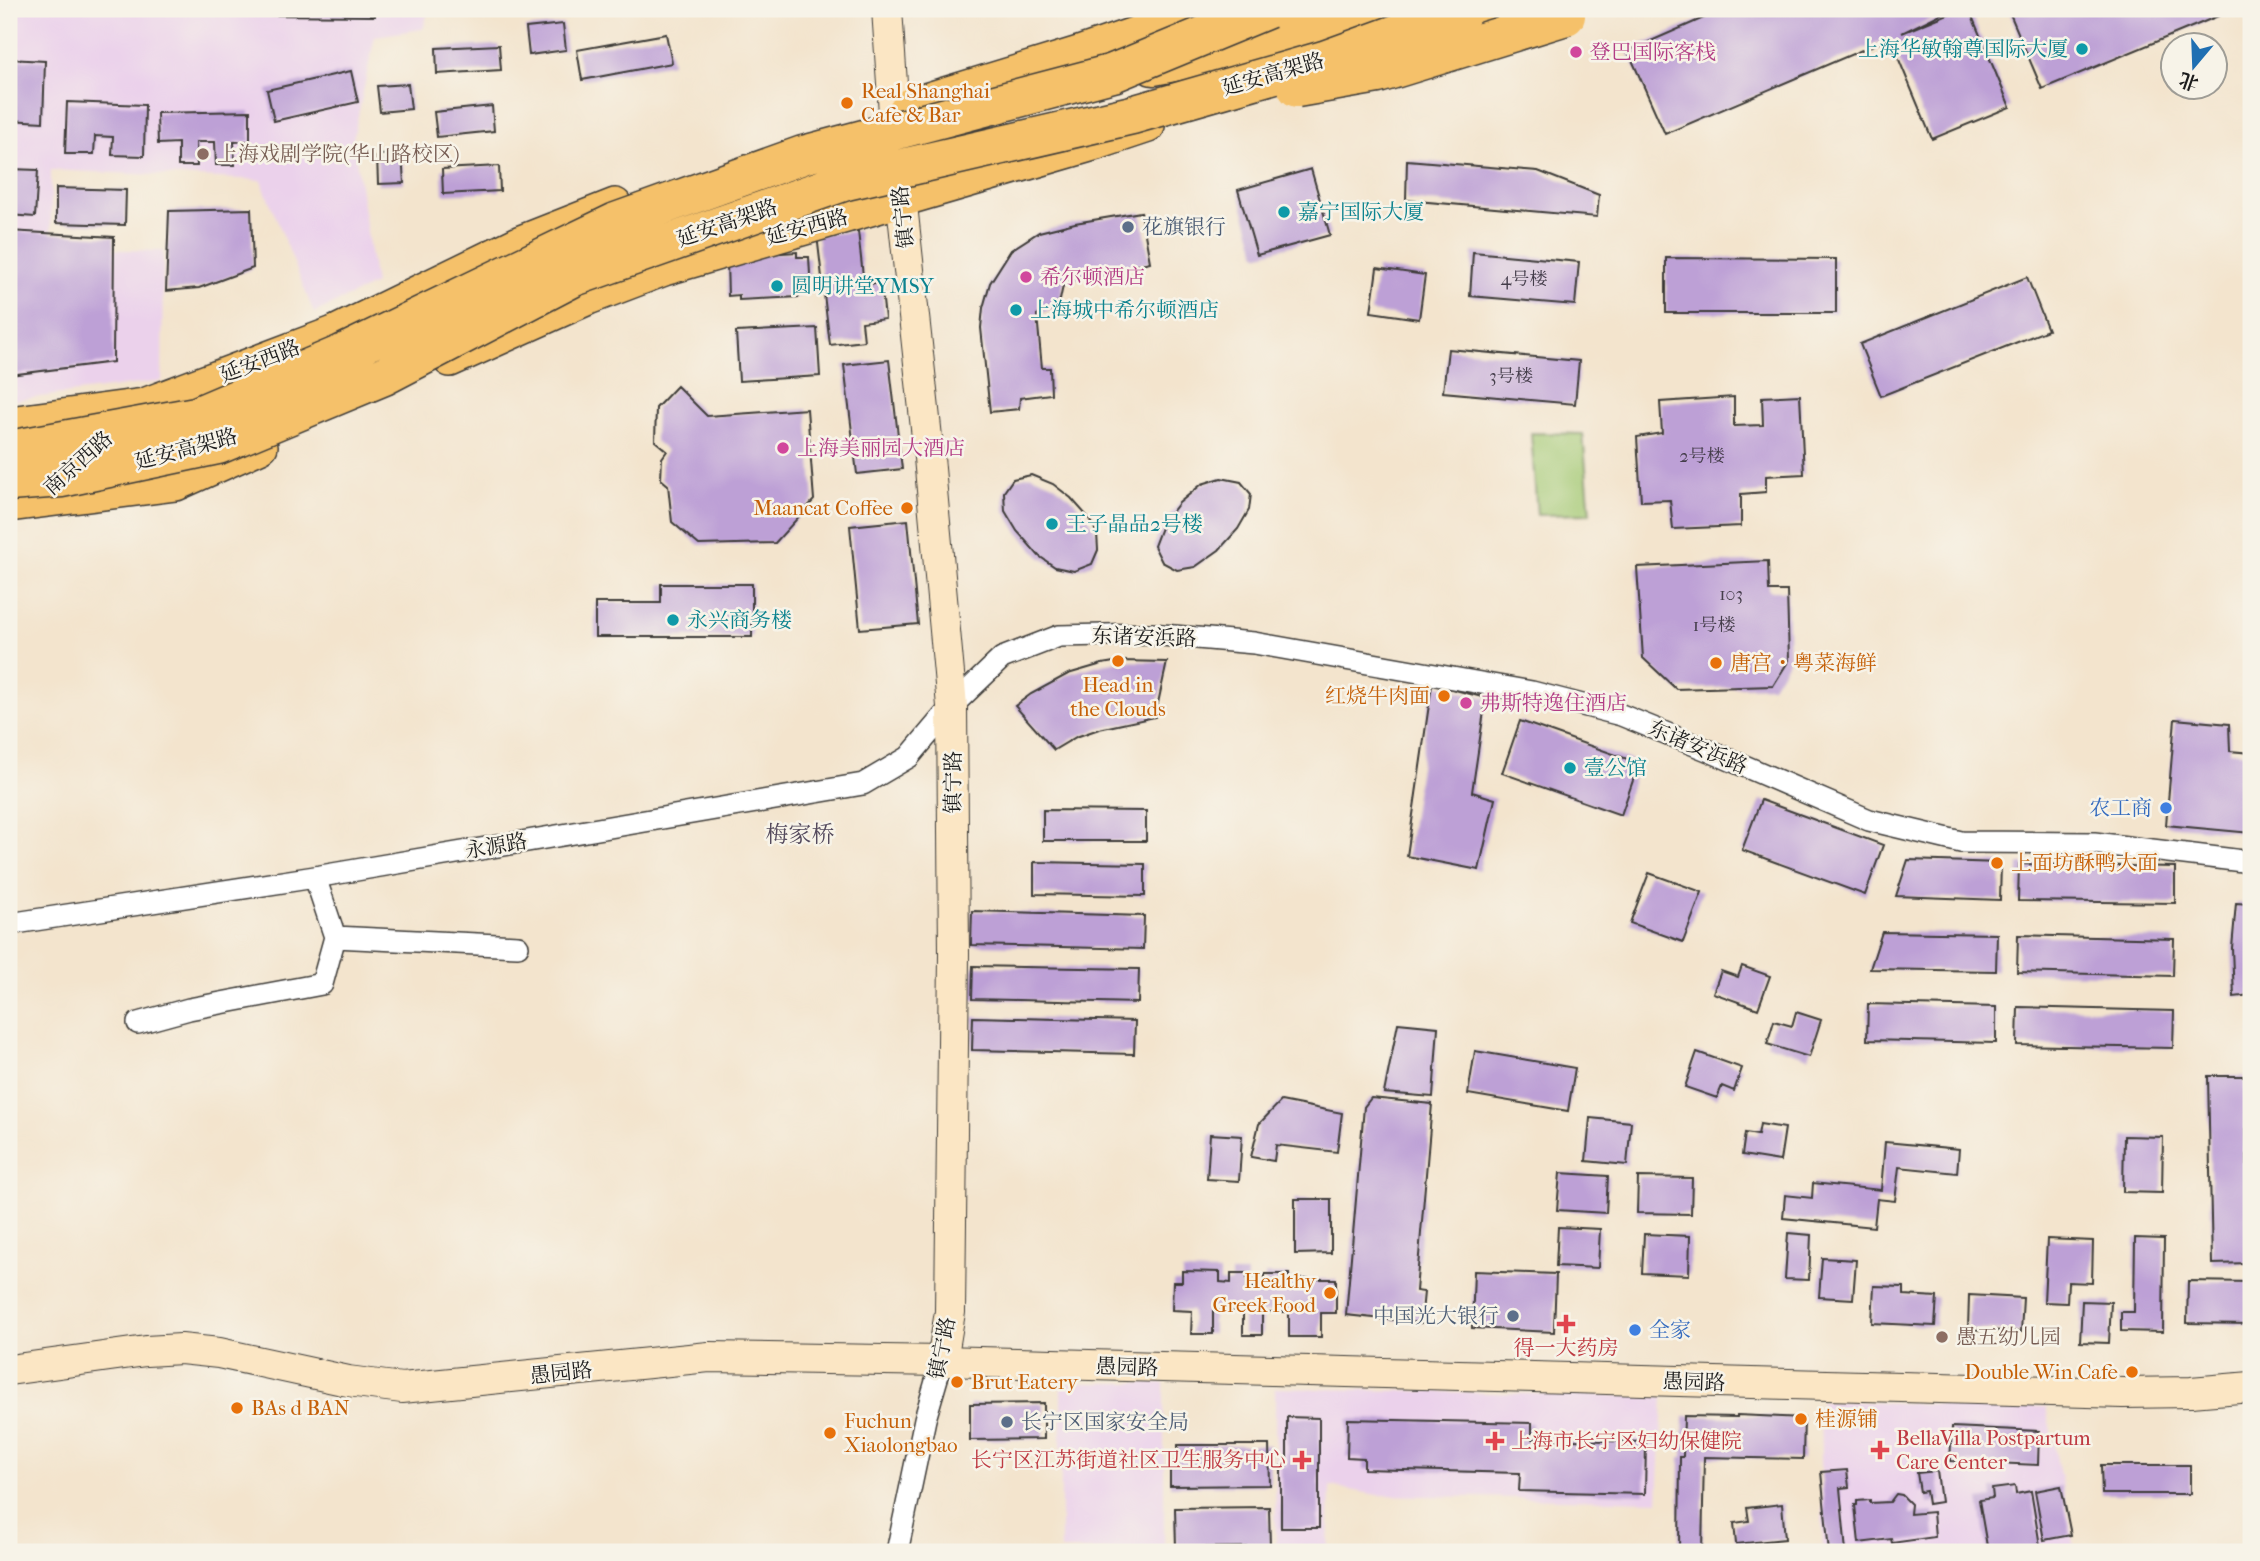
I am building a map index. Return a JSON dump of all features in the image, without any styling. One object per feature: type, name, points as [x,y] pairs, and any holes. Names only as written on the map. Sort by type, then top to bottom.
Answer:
[{"type":"highway","points":[[1113,74],[1268,9]]},
{"type":"highway","name":"延安高架路","points":[[9,450],[196,416],[342,354],[616,222],[803,155],[1113,74],[1251,47],[1367,9]]},
{"type":"highway","name":"延安高架路","points":[[15,501],[62,478],[218,445],[384,376],[574,277],[846,181],[1132,115],[1324,60],[1465,9]]},
{"type":"highway","points":[[1132,115],[1378,75],[1584,9]]},
{"type":"main road","name":"镇宁路","points":[[887,9],[901,201],[930,458],[953,706],[954,954],[950,1312],[942,1361]]},
{"type":"main road","name":"延安西路","points":[[895,124],[909,105],[1079,53],[1206,9]]},
{"type":"main road","name":"延安西路","points":[[9,423],[144,405],[334,333],[521,242],[674,181],[1193,51],[1315,9]]},
{"type":"main road","name":"延安西路","points":[[15,501],[176,484],[588,298],[664,269],[1097,144],[1499,9]]},
{"type":"main road","name":"南京西路","points":[[15,501],[144,405]]},
{"type":"main road","name":"愚园路","points":[[9,1370],[146,1351],[181,1349],[219,1353],[365,1384],[402,1388],[709,1357],[2123,1393],[2191,1392],[2251,1387]]},
{"type":"street","name":"东诸安浜路","points":[[953,706],[1002,658],[1059,635],[1151,634],[1254,643],[1532,691],[1621,715],[1869,820],[1961,842],[2094,843],[2251,862]]},
{"type":"street","name":"永源路","points":[[9,924],[315,877],[863,784],[909,757],[953,706]]},
{"type":"street","points":[[138,1023],[189,1009],[322,984],[335,937],[315,877]]},
{"type":"street","points":[[335,937],[518,946]]},
{"type":"street","name":"镇宁路","points":[[897,1552],[925,1419],[942,1361]]},
{"type":"shaded area","name":"上海戏剧学院(华山路校区)","points":[[9,9],[429,9],[423,29],[375,36],[353,139],[375,284],[314,313],[261,180],[51,170],[51,248],[163,251],[162,381],[9,401]]},
{"type":"shaded area","points":[[1061,1383],[1164,1383],[1164,1551],[1061,1550]]},
{"type":"shaded area","name":"上海市长宁区妇幼保健院","points":[[1275,1388],[1663,1397],[1658,1501],[1377,1495],[1330,1486],[1328,1552],[1276,1552]]},
{"type":"shaded area","points":[[1820,1401],[2046,1407],[2076,1552],[1823,1552]]},
{"type":"green space","points":[[1531,433],[1583,434],[1590,514],[1537,515]]},
{"type":"building","points":[[263,9],[375,9],[375,16],[263,15]]},
{"type":"building","points":[[1724,9],[1951,9],[1902,33],[1960,9],[1969,9],[2010,107],[1932,139],[1890,38],[1665,134],[1628,51]]},
{"type":"building","name":"上海华敏翰尊国际大厦","points":[[2008,9],[2235,9],[2180,32],[2158,32],[2158,41],[2042,89]]},
{"type":"building","points":[[563,24],[566,50],[529,55],[526,28]]},
{"type":"building","points":[[666,34],[672,63],[582,80],[577,50]]},
{"type":"building","points":[[499,45],[501,70],[437,74],[436,48]]},
{"type":"building","points":[[9,59],[45,61],[43,122],[9,120]]},
{"type":"building","points":[[351,71],[358,102],[274,121],[267,90]]},
{"type":"building","points":[[408,84],[411,109],[380,112],[377,86]]},
{"type":"building","points":[[67,102],[145,105],[144,156],[112,155],[113,137],[95,136],[94,154],[65,154]]},
{"type":"building","points":[[492,106],[494,131],[437,137],[434,112]]},
{"type":"building","points":[[250,111],[250,141],[234,142],[235,165],[216,165],[215,142],[196,142],[197,166],[178,166],[178,143],[158,144],[157,113]]},
{"type":"building","points":[[402,154],[404,183],[378,184],[377,155]]},
{"type":"building","points":[[1407,160],[1538,171],[1599,195],[1597,217],[1406,200]]},
{"type":"building","points":[[499,166],[500,191],[443,194],[442,169]]},
{"type":"building","points":[[9,169],[38,170],[35,217],[9,215]]},
{"type":"building","name":"嘉宁国际大厦","points":[[1311,169],[1330,235],[1257,255],[1238,190]]},
{"type":"building","points":[[56,188],[126,190],[125,225],[56,223]]},
{"type":"building","points":[[251,209],[253,268],[199,288],[166,291],[169,211]]},
{"type":"building","name":"上海城中希尔顿酒店","points":[[1141,212],[1150,262],[1064,281],[1060,300],[1053,308],[1037,315],[1042,368],[1050,368],[1051,394],[1020,398],[1019,409],[990,412],[981,328],[983,308],[990,283],[1011,250],[1039,232]]},
{"type":"building","points":[[9,231],[114,237],[113,362],[9,375]]},
{"type":"building","points":[[858,231],[864,285],[881,282],[885,319],[862,322],[864,341],[830,345],[817,235]]},
{"type":"building","points":[[797,252],[797,257],[809,257],[811,292],[799,293],[799,297],[739,300],[739,295],[728,296],[727,261],[737,256]]},
{"type":"building","points":[[1473,252],[1579,262],[1575,305],[1470,296]]},
{"type":"building","points":[[1666,258],[1836,259],[1836,313],[1666,313]]},
{"type":"building","points":[[1377,268],[1425,275],[1419,319],[1371,312]]},
{"type":"building","points":[[2027,277],[2048,330],[1881,396],[1860,344]]},
{"type":"building","points":[[817,328],[820,376],[739,381],[736,332]]},
{"type":"building","points":[[1448,349],[1579,361],[1575,404],[1443,392]]},
{"type":"building","points":[[889,360],[902,469],[857,474],[844,365]]},
{"type":"building","points":[[677,386],[707,416],[807,409],[814,500],[775,543],[699,545],[672,522],[668,485],[661,479],[662,458],[667,451],[655,441],[656,408]]},
{"type":"building","points":[[1800,395],[1804,474],[1766,476],[1766,492],[1741,494],[1741,526],[1673,529],[1670,500],[1641,501],[1637,437],[1662,433],[1660,402],[1734,397],[1734,426],[1763,425],[1762,397]]},
{"type":"building","name":"王子晶品2号楼","points":[[1031,475],[1053,484],[1071,498],[1088,517],[1097,533],[1098,550],[1092,564],[1074,571],[1055,567],[1039,556],[1017,531],[1005,511],[1004,492],[1013,479]]},
{"type":"building","points":[[1221,478],[1241,482],[1251,494],[1249,510],[1238,529],[1219,550],[1195,567],[1177,570],[1162,562],[1154,546],[1162,525],[1179,503],[1202,484]]},
{"type":"building","points":[[908,520],[918,624],[860,629],[850,526]]},
{"type":"building","points":[[1768,561],[1769,591],[1787,591],[1789,660],[1773,686],[1676,689],[1643,658],[1637,567]]},
{"type":"building","name":"永兴商务楼","points":[[661,584],[752,584],[752,637],[595,637],[595,603],[661,603]]},
{"type":"building","points":[[1120,661],[1167,662],[1155,717],[1099,729],[1076,737],[1054,750],[1015,706],[1068,674]]},
{"type":"building","points":[[1432,684],[1486,698],[1472,792],[1495,799],[1479,870],[1407,856]]},
{"type":"building","points":[[2175,719],[2229,724],[2230,751],[2251,753],[2251,833],[2166,825]]},
{"type":"building","name":"壹公馆","points":[[1520,721],[1639,763],[1621,815],[1502,773]]},
{"type":"building","points":[[1761,800],[1883,845],[1865,895],[1742,850]]},
{"type":"building","points":[[1043,810],[1146,811],[1146,841],[1043,841]]},
{"type":"building","points":[[1908,860],[2001,863],[2000,900],[1896,896]]},
{"type":"building","points":[[1034,862],[1145,864],[1145,896],[1034,894]]},
{"type":"building","points":[[2019,864],[2175,867],[2175,903],[2018,901]]},
{"type":"building","points":[[1649,873],[1702,892],[1683,942],[1630,923]]},
{"type":"building","points":[[2236,903],[2251,904],[2251,995],[2234,997],[2232,948]]},
{"type":"building","points":[[972,911],[1144,916],[1143,949],[971,945]]},
{"type":"building","points":[[1882,932],[1997,934],[1996,971],[1870,969]]},
{"type":"building","points":[[2018,935],[2174,939],[2173,976],[2017,972]]},
{"type":"building","points":[[973,966],[1139,969],[1138,1003],[972,999]]},
{"type":"building","points":[[1742,966],[1770,976],[1758,1009],[1713,993],[1721,971],[1738,977]]},
{"type":"building","points":[[1868,1004],[1996,1007],[1996,1043],[1867,1040]]},
{"type":"building","points":[[2018,1007],[2174,1011],[2173,1048],[2017,1045]]},
{"type":"building","points":[[1796,1012],[1821,1020],[1809,1057],[1767,1044],[1774,1021],[1792,1026]]},
{"type":"building","points":[[973,1017],[1135,1021],[1134,1054],[972,1050]]},
{"type":"building","points":[[1398,1023],[1438,1027],[1433,1097],[1384,1093]]},
{"type":"building","points":[[1475,1051],[1575,1068],[1568,1111],[1468,1094]]},
{"type":"building","points":[[1697,1052],[1742,1068],[1734,1091],[1722,1086],[1717,1098],[1685,1087]]},
{"type":"building","points":[[2208,1076],[2245,1076],[2250,1263],[2212,1264]]},
{"type":"building","points":[[1371,1098],[1432,1104],[1416,1291],[1424,1292],[1421,1323],[1346,1315],[1364,1107]]},
{"type":"building","points":[[1281,1101],[1342,1113],[1337,1152],[1276,1145],[1274,1161],[1251,1157],[1259,1124]]},
{"type":"building","points":[[1590,1118],[1631,1122],[1627,1165],[1586,1161]]},
{"type":"building","points":[[1760,1124],[1785,1128],[1780,1161],[1742,1155],[1745,1133],[1758,1135]]},
{"type":"building","points":[[1210,1134],[1242,1136],[1239,1181],[1207,1179]]},
{"type":"building","points":[[2124,1136],[2163,1137],[2162,1193],[2123,1192]]},
{"type":"building","points":[[1885,1142],[1959,1149],[1957,1173],[1899,1167],[1895,1201],[1877,1199],[1874,1227],[1783,1218],[1785,1195],[1812,1198],[1813,1183],[1881,1190]]},
{"type":"building","points":[[1560,1173],[1608,1176],[1606,1213],[1557,1210]]},
{"type":"building","points":[[1638,1177],[1692,1178],[1691,1214],[1637,1213]]},
{"type":"building","points":[[1295,1199],[1331,1199],[1331,1253],[1295,1254]]},
{"type":"building","points":[[1558,1227],[1600,1229],[1598,1268],[1556,1266]]},
{"type":"building","points":[[1788,1233],[1811,1235],[1809,1280],[1785,1279]]},
{"type":"building","points":[[1644,1234],[1690,1236],[1689,1275],[1642,1273]]},
{"type":"building","points":[[2135,1238],[2164,1239],[2163,1332],[2121,1331],[2121,1312],[2134,1312]]},
{"type":"building","points":[[2047,1239],[2093,1241],[2092,1283],[2068,1282],[2067,1303],[2044,1302]]},
{"type":"building","points":[[1822,1258],[1856,1260],[1853,1299],[1819,1297]]},
{"type":"building","points":[[1182,1271],[1220,1272],[1220,1282],[1231,1283],[1231,1273],[1247,1273],[1247,1288],[1265,1288],[1265,1274],[1289,1274],[1289,1279],[1336,1279],[1336,1313],[1321,1313],[1321,1337],[1289,1337],[1289,1312],[1262,1312],[1262,1335],[1243,1335],[1243,1311],[1213,1311],[1213,1334],[1191,1334],[1192,1311],[1172,1310],[1173,1282],[1182,1282]]},
{"type":"building","points":[[1474,1271],[1556,1274],[1554,1332],[1472,1328]]},
{"type":"building","points":[[2188,1281],[2251,1282],[2251,1324],[2187,1323]]},
{"type":"building","points":[[1874,1286],[1904,1287],[1904,1295],[1937,1297],[1935,1326],[1872,1323]]},
{"type":"building","points":[[1969,1295],[2023,1298],[2021,1332],[1968,1329]]},
{"type":"building","points":[[2082,1301],[2111,1302],[2109,1343],[2080,1342]]},
{"type":"building","name":"长宁区国家安全局","points":[[1044,1403],[1044,1439],[970,1440],[970,1404]]},
{"type":"building","points":[[1684,1416],[1804,1418],[1803,1459],[1704,1457],[1702,1552],[1679,1552],[1680,1457],[1683,1457]]},
{"type":"building","points":[[1287,1417],[1319,1418],[1319,1528],[1281,1528],[1281,1466],[1287,1466]]},
{"type":"building","points":[[1348,1419],[1532,1423],[1532,1439],[1646,1442],[1645,1494],[1519,1491],[1520,1473],[1364,1469],[1364,1458],[1347,1457]]},
{"type":"building","points":[[1952,1427],[2039,1431],[2038,1465],[1950,1461]]},
{"type":"building","points":[[1178,1445],[1269,1445],[1270,1485],[1170,1486],[1170,1462],[1178,1462]]},
{"type":"building","points":[[2101,1465],[2190,1465],[2190,1494],[2102,1494]]},
{"type":"building","points":[[1847,1470],[1849,1487],[1840,1488],[1846,1552],[1829,1552],[1821,1472]]},
{"type":"building","points":[[1937,1471],[1941,1502],[1928,1504],[1926,1491],[1920,1492],[1917,1473]]},
{"type":"building","points":[[2015,1486],[2016,1494],[2031,1491],[2040,1546],[1988,1552],[1979,1500],[1993,1498],[1992,1489]]},
{"type":"building","points":[[2061,1486],[2071,1535],[2044,1540],[2035,1491]]},
{"type":"building","points":[[1896,1494],[1902,1495],[1911,1504],[1910,1514],[1933,1512],[1935,1537],[1892,1543],[1891,1539],[1859,1543],[1855,1505],[1857,1501],[1890,1502]]},
{"type":"building","points":[[1782,1504],[1785,1539],[1736,1544],[1734,1523],[1749,1521],[1747,1508]]},
{"type":"building","points":[[1269,1507],[1270,1547],[1176,1548],[1175,1508]]},
{"type":"place","name":"上海华敏翰尊国际大厦","points":[[2082,49]]},
{"type":"place","name":"登巴国际客栈","points":[[1576,52]]},
{"type":"place","name":"Real Shanghai Cafe & Bar","points":[[847,103]]},
{"type":"place","name":"上海戏剧学院(华山路校区)","points":[[203,154]]},
{"type":"place","name":"嘉宁国际大厦","points":[[1284,212]]},
{"type":"place","name":"花旗银行","points":[[1128,227]]},
{"type":"place","name":"希尔顿酒店","points":[[1026,277]]},
{"type":"place","name":"圆明讲堂YMSY","points":[[777,286]]},
{"type":"place","name":"上海城中希尔顿酒店","points":[[1016,310]]},
{"type":"place","name":"上海美丽园大酒店","points":[[783,448]]},
{"type":"place","name":"Maancat Coffee","points":[[907,508]]},
{"type":"place","name":"王子晶品2号楼","points":[[1052,524]]},
{"type":"place","name":"永兴商务楼","points":[[673,620]]},
{"type":"place","name":"Head in the Clouds","points":[[1118,661]]},
{"type":"place","name":"唐宫・粤菜海鲜","points":[[1716,663]]},
{"type":"place","name":"红烧牛肉面","points":[[1444,696]]},
{"type":"place","name":"弗斯特逸住酒店","points":[[1466,703]]},
{"type":"place","name":"壹公馆","points":[[1570,768]]},
{"type":"place","name":"农工商","points":[[2166,808]]},
{"type":"place","name":"上面坊酥鸭大面","points":[[1997,863]]},
{"type":"place","name":"Healthy Greek Food","points":[[1330,1293]]},
{"type":"place","name":"中国光大银行","points":[[1513,1316]]},
{"type":"place","name":"得一大药房","points":[[1566,1324]]},
{"type":"place","name":"全家","points":[[1635,1330]]},
{"type":"place","name":"愚五幼儿园","points":[[1942,1337]]},
{"type":"place","name":"Double Win Cafe","points":[[2132,1372]]},
{"type":"place","name":"Brut Eatery","points":[[957,1382]]},
{"type":"place","name":"BAs d BAN","points":[[237,1408]]},
{"type":"place","name":"桂源铺","points":[[1801,1419]]},
{"type":"place","name":"长宁区国家安全局","points":[[1007,1422]]},
{"type":"place","name":"Fuchun Xiaolongbao","points":[[830,1433]]},
{"type":"place","name":"上海市长宁区妇幼保健院","points":[[1495,1441]]},
{"type":"place","name":"BellaVilla Postpartum Care Center","points":[[1880,1450]]},
{"type":"place","name":"长宁区江苏街道社区卫生服务中心","points":[[1302,1460]]},
{"type":"district","name":"梅家桥","points":[[800,834]]}]
